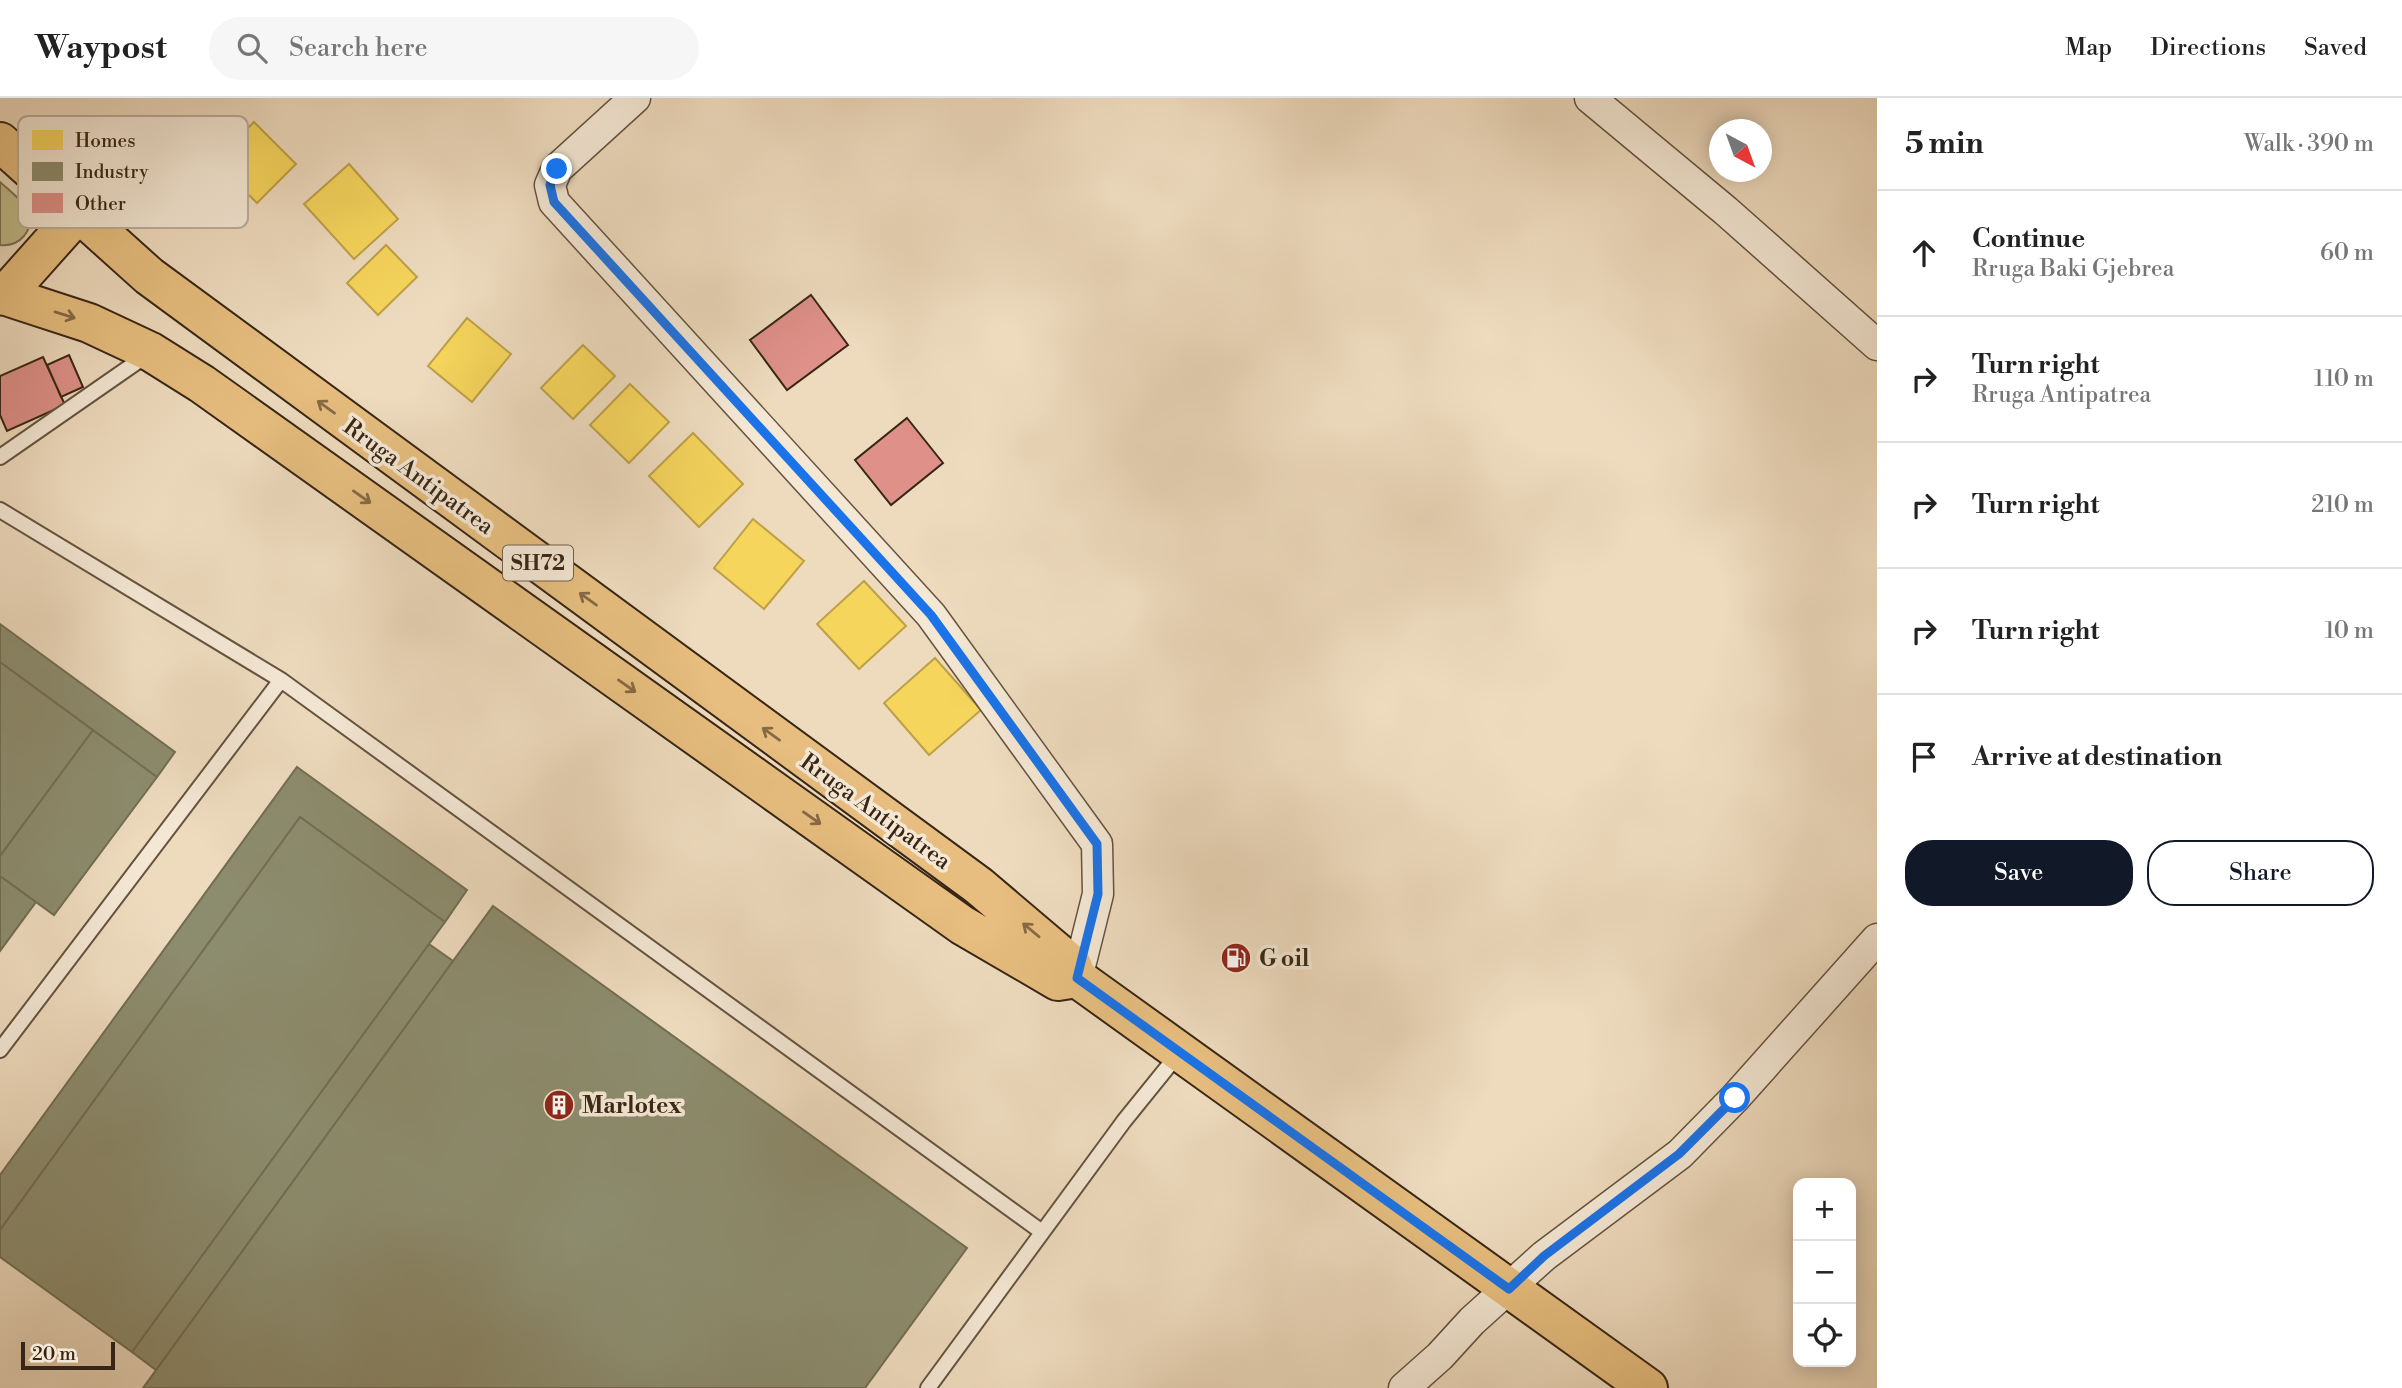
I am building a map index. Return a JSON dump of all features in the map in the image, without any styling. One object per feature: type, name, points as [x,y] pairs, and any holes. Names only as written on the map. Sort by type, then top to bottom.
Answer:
[{"type":"main road","name":"Rruga Antipatrea","points":[[0,142],[18,158]]},
{"type":"main road","points":[[2,295],[64,228]]},
{"type":"main road","name":"Rruga Antipatrea","points":[[97,228],[159,284],[979,886],[1072,965],[1077,978],[1648,1388]]},
{"type":"main road","name":"Rruga Antipatrea","points":[[2,295],[89,323],[151,352],[202,384],[962,925],[1058,981],[1077,978]]},
{"type":"street","points":[[635,98],[557,169],[550,185],[554,202],[931,615],[1097,844],[1098,894],[1077,978]]},
{"type":"street","points":[[1590,98],[1726,211],[1877,345]]},
{"type":"street","points":[[1404,1388],[1544,1256],[1679,1154],[1735,1098],[1877,939]]},
{"type":"lane","points":[[0,457],[151,352]]},
{"type":"lane","points":[[0,510],[281,680],[1042,1232]]},
{"type":"lane","points":[[0,1050],[281,680]]},
{"type":"lane","points":[[928,1388],[1124,1121],[1179,1053]]},
{"type":"shaded area","points":[[0,182],[18,198],[18,228],[29,228],[16,242],[0,245]]},
{"type":"building: Homes","points":[[254,122],[296,164],[257,203],[248,194],[248,128]]},
{"type":"building: Homes","points":[[349,164],[398,219],[354,259],[304,204]]},
{"type":"building: Homes","points":[[386,245],[417,277],[378,315],[347,283]]},
{"type":"building: Homes","points":[[467,318],[511,354],[472,402],[428,366]]},
{"type":"building: Homes","points":[[583,345],[615,376],[573,419],[541,388]]},
{"type":"building: Homes","points":[[630,384],[669,422],[629,463],[590,425]]},
{"type":"building: Homes","points":[[693,433],[743,484],[699,527],[649,476]]},
{"type":"building: Homes","points":[[753,519],[804,561],[764,609],[714,568]]},
{"type":"building: Homes","points":[[864,581],[906,626],[859,669],[817,624]]},
{"type":"building: Homes","points":[[935,658],[981,710],[929,755],[884,703]]},
{"type":"building: Industry","points":[[0,624],[175,752],[157,777],[0,662]]},
{"type":"building: Industry","points":[[0,662],[93,730],[0,856]]},
{"type":"building: Industry","points":[[93,730],[157,777],[54,915],[0,876],[0,856]]},
{"type":"building: Industry","points":[[297,767],[467,890],[445,922],[300,817],[0,1230],[0,1175]]},
{"type":"building: Industry","points":[[300,817],[445,922],[132,1352],[0,1257],[0,1230]]},
{"type":"building: Industry","points":[[0,876],[36,902],[0,951]]},
{"type":"building: Industry","name":"Marlotex","points":[[493,906],[967,1248],[865,1388],[143,1388]]},
{"type":"building: Industry","points":[[429,944],[453,961],[156,1370],[132,1352]]},
{"type":"building: Other","points":[[811,295],[848,345],[787,390],[750,340]]},
{"type":"building: Other","points":[[69,355],[83,387],[61,397],[47,365]]},
{"type":"building: Other","points":[[43,357],[65,405],[7,431],[0,415],[0,376]]},
{"type":"building: Other","points":[[907,418],[943,463],[891,505],[855,460]]},
{"type":"place","name":"G oil","points":[[1236,958]]},
{"type":"place","name":"Marlotex","points":[[559,1105]]},
{"type":"route","points":[[557,169],[550,185],[554,202],[931,615],[1097,844],[1098,894],[1077,978],[1509,1289],[1544,1256],[1679,1154],[1735,1098]]}]
